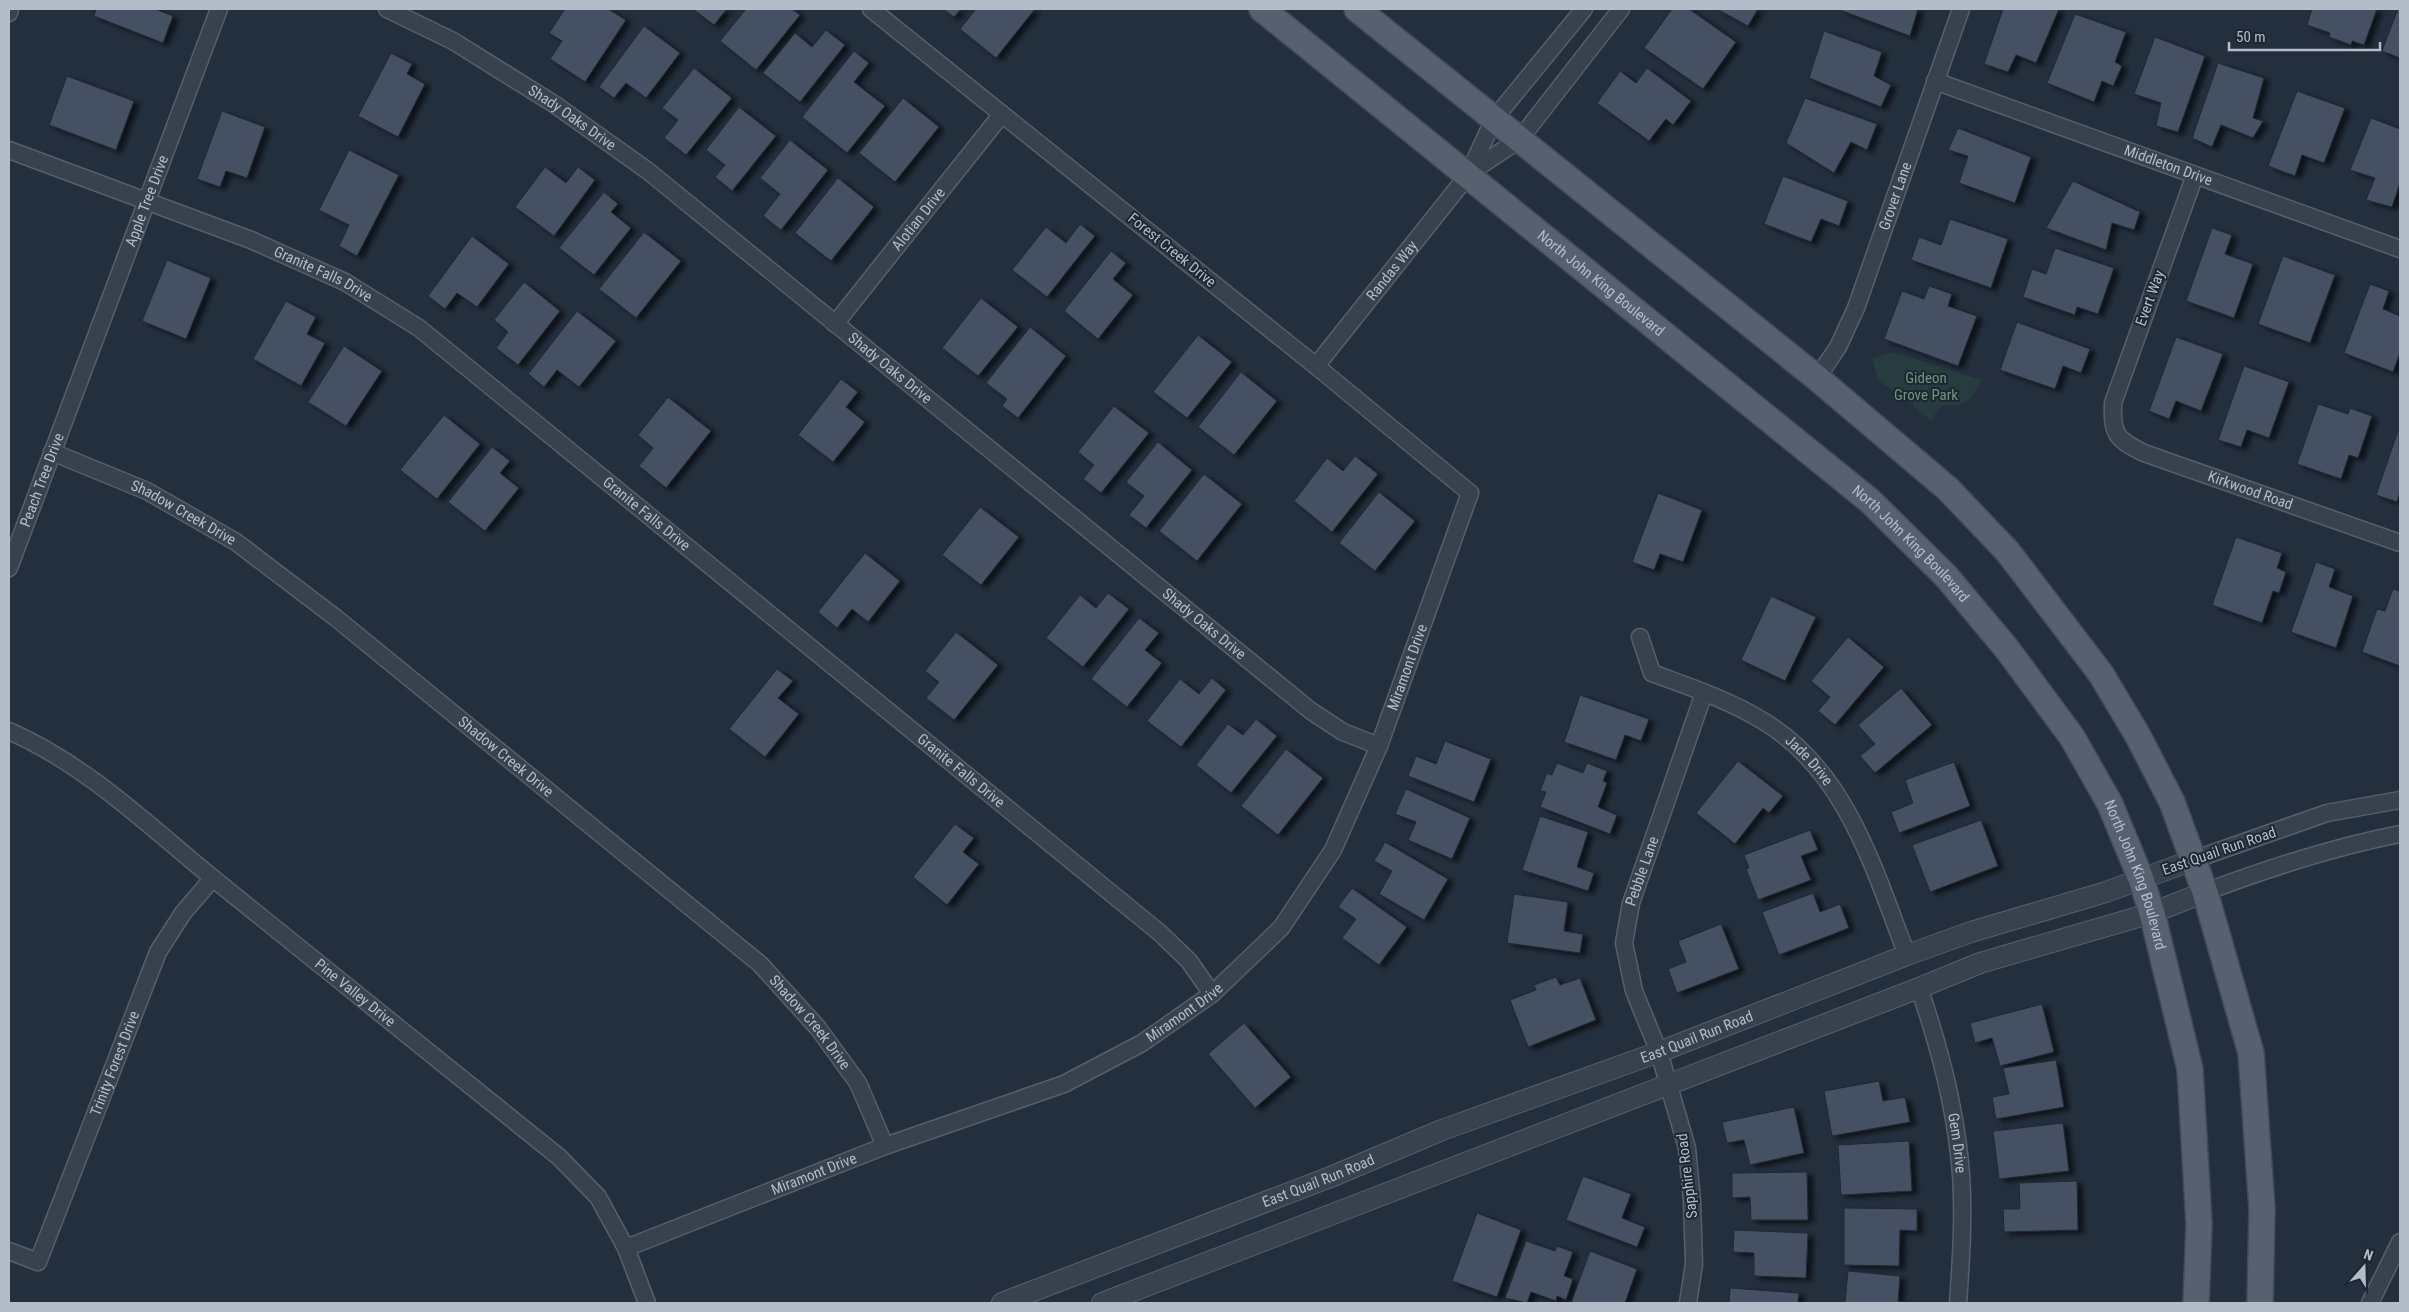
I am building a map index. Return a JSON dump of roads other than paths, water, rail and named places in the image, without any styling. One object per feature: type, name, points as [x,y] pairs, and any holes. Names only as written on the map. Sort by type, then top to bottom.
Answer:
[{"type":"main road","name":"North John King Boulevard","points":[[1262,9],[1870,501],[1946,576],[2007,649],[2072,737],[2110,804],[2141,879],[2152,913],[2190,1069],[2199,1224],[2196,1303]]},
{"type":"main road","points":[[1357,9],[1817,378],[1948,489],[2008,552],[2101,674],[2138,736],[2172,802],[2205,892],[2251,1054],[2262,1209],[2260,1303]]},
{"type":"street","points":[[9,13],[10,9]]},
{"type":"street","name":"Apple Tree Drive","points":[[75,393],[219,9]]},
{"type":"street","name":"Shady Oaks Drive","points":[[387,9],[453,41],[562,110],[648,171],[1311,711],[1343,732],[1379,746]]},
{"type":"street","name":"Forest Creek Drive","points":[[871,9],[1470,492]]},
{"type":"street","name":"Randas Way","points":[[1316,366],[1468,175],[1494,119],[1584,9]]},
{"type":"street","name":"Randas Way","points":[[1468,175],[1520,139],[1620,9]]},
{"type":"street","name":"Grover Lane","points":[[1817,378],[1838,347],[1856,308],[1961,9]]},
{"type":"street","name":"Middleton Drive","points":[[1935,81],[2400,249]]},
{"type":"street","name":"Alotian Drive","points":[[835,324],[1002,114]]},
{"type":"street","name":"Granite Falls Drive","points":[[9,150],[252,240],[345,282],[419,328],[1160,933],[1189,961],[1212,994]]},
{"type":"street","name":"Evert Way","points":[[2112,423],[2113,403],[2195,175]]},
{"type":"street","name":"Peach Tree Drive","points":[[9,568],[75,393]]},
{"type":"street","name":"Kirkwood Road","points":[[2112,423],[2122,442],[2144,453],[2400,543]]},
{"type":"street","name":"Shadow Creek Drive","points":[[52,452],[148,491],[236,542],[336,618],[760,964],[818,1028],[858,1083],[885,1146]]},
{"type":"street","name":"Miramont Drive","points":[[626,1248],[885,1146],[1064,1084],[1142,1043],[1212,994],[1281,928],[1332,850],[1379,746],[1470,492]]},
{"type":"street","name":"Jade Drive","points":[[1640,638],[1652,673],[1725,700],[1764,721],[1800,748],[1842,801],[1864,844],[1907,955]]},
{"type":"street","name":"Pebble Lane","points":[[1659,1052],[1634,991],[1624,943],[1631,903],[1704,693]]},
{"type":"street","name":"Pine Valley Drive","points":[[9,731],[36,743],[110,792],[213,878],[559,1157],[598,1197],[626,1248],[647,1303]]},
{"type":"street","name":"East Quail Run Road","points":[[1002,1303],[1333,1176],[1442,1130],[1659,1052],[1907,955],[1971,932],[2141,879],[2327,813],[2400,800]]},
{"type":"street","points":[[1102,1303],[1980,963],[2152,913],[2270,868],[2340,846],[2400,834]]},
{"type":"street","name":"Trinity Forest Drive","points":[[9,1251],[38,1262],[158,952],[183,913],[213,878]]},
{"type":"street","name":"Gem Drive","points":[[1919,988],[1931,1024],[1950,1098],[1961,1174],[1962,1253],[1958,1303]]},
{"type":"street","name":"Sapphire Road","points":[[1659,1052],[1670,1084],[1686,1148],[1692,1201],[1694,1264],[1688,1303]]},
{"type":"street","points":[[2370,1303],[2400,1242]]},
{"type":"park label","name":"Gideon Grove Park","points":[[1926,386]]}]
